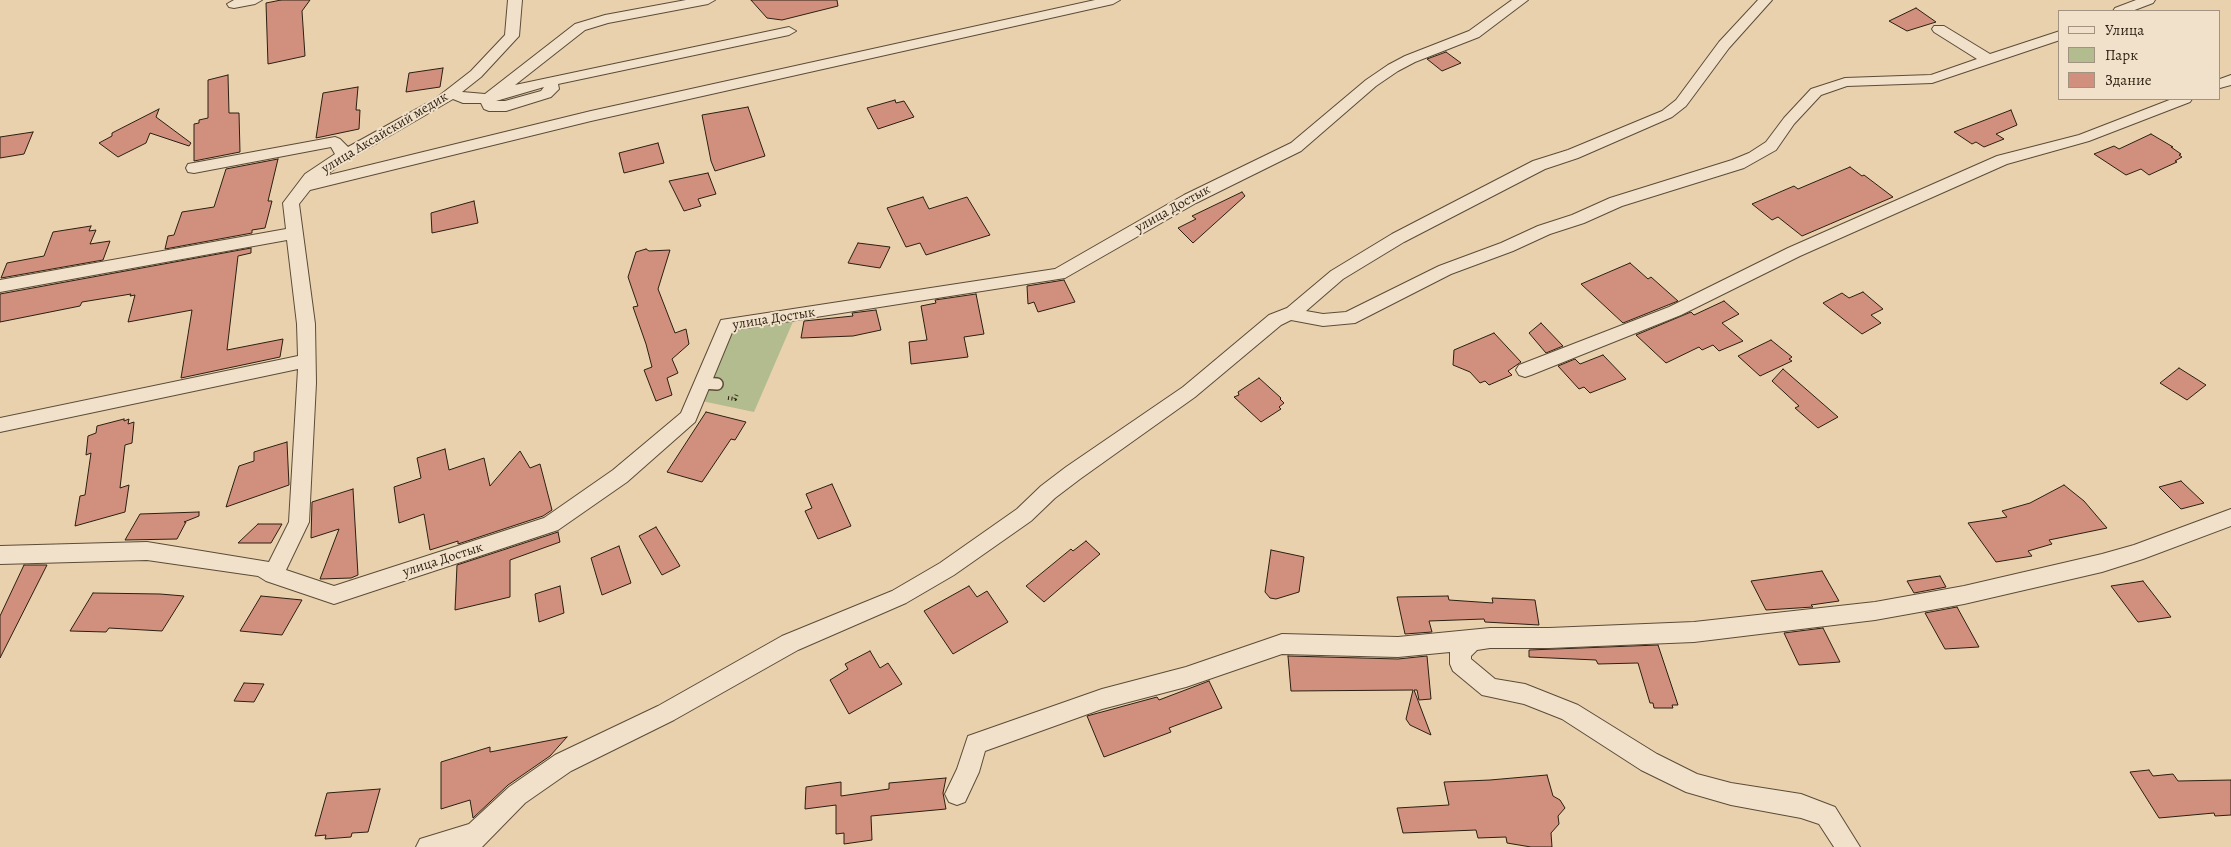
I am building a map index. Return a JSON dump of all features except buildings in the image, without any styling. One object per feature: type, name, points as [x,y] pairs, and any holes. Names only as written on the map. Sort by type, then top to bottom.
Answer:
[{"type":"street","points":[[234,4],[255,0]]},
{"type":"street","name":"улица Аксайский медик","points":[[273,575],[299,522],[307,383],[306,324],[291,203],[311,178],[343,156],[452,93],[476,74],[512,36],[515,0]]},
{"type":"street","points":[[452,93],[463,98],[488,99],[580,27],[605,19],[708,0]]},
{"type":"street","points":[[304,186],[591,116],[1113,0]]},
{"type":"street","name":"улица Достык","points":[[0,554],[146,551],[262,568],[273,575],[334,595],[551,524],[620,476],[688,417],[710,383],[726,325],[1059,274],[1190,199],[1296,147],[1371,83],[1393,68],[1410,59],[1474,34],[1521,0]]},
{"type":"street","points":[[428,847],[472,841],[517,795],[563,763],[666,713],[790,643],[899,597],[947,569],[1024,515],[1048,492],[1073,473],[1189,392],[1274,320],[1293,312],[1337,275],[1398,238],[1539,165],[1573,154],[1667,114],[1681,103],[1724,45],[1765,0]]},
{"type":"street","points":[[2123,10],[2148,0]]},
{"type":"street","points":[[1939,29],[1987,60]]},
{"type":"street","points":[[488,99],[489,106],[506,106],[546,94],[552,88],[550,82],[788,31]]},
{"type":"street","points":[[1293,312],[1298,316],[1323,320],[1348,318],[1445,270],[1507,247],[1544,230],[1578,219],[1616,202],[1738,164],[1754,157],[1771,146],[1789,121],[1816,92],[1845,82],[1932,79],[2058,36]]},
{"type":"street","points":[[1524,370],[1675,312],[1794,252],[2002,160],[2084,138],[2182,100]]},
{"type":"street","points":[[194,168],[335,142],[342,150],[343,156]]},
{"type":"street","points":[[0,286],[294,233]]},
{"type":"street","points":[[0,425],[306,361]]},
{"type":"street","points":[[957,794],[968,772],[976,744],[1102,699],[1186,677],[1282,644],[1420,645],[1490,638],[1549,638],[1694,632],[1875,611],[1964,596],[2102,563],[2136,554],[2231,517]]},
{"type":"street","points":[[1471,641],[1460,653],[1461,664],[1490,688],[1525,694],[1570,712],[1649,762],[1694,784],[1732,794],[1802,806],[1826,815],[1848,847]]},
{"type":"street","points":[[1420,645],[1468,671]]},
{"type":"green space","points":[[795,317],[754,412],[697,400],[728,326]]}]
